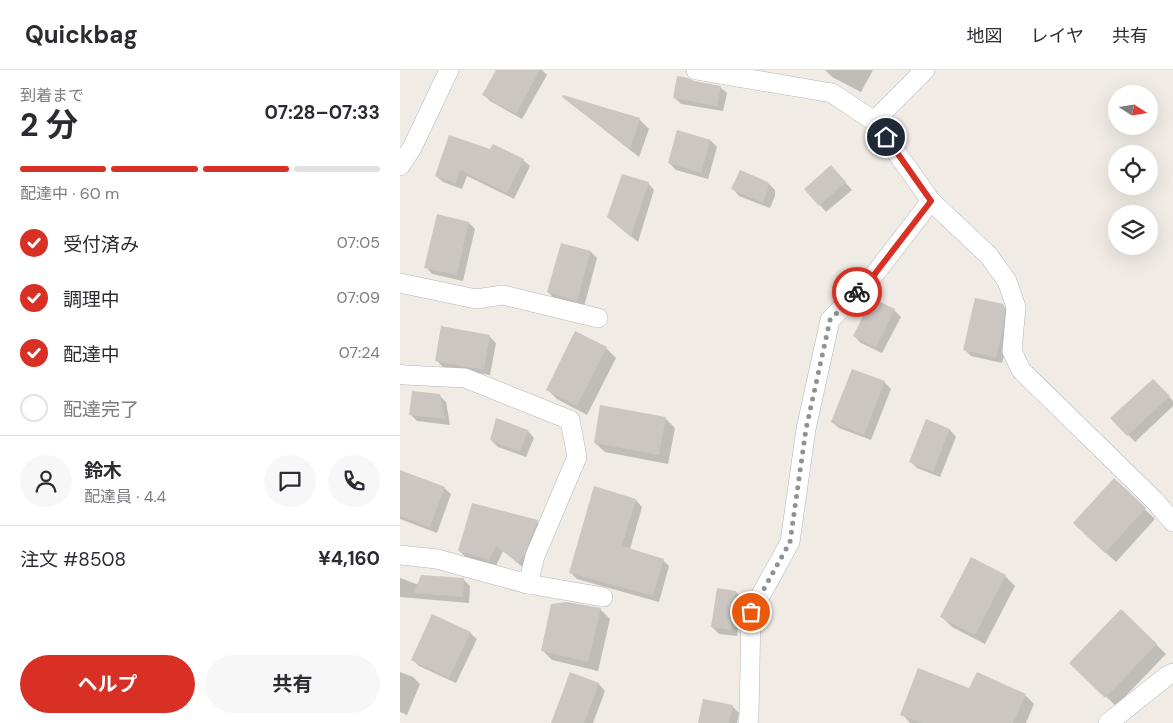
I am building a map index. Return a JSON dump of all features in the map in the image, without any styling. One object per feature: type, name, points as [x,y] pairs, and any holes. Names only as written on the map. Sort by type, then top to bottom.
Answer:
[{"type":"street","points":[[400,166],[412,148],[449,70]]},
{"type":"street","points":[[696,70],[832,93],[874,121],[931,201],[989,256],[1007,281],[1016,307],[1012,351],[1022,370],[1154,500],[1173,522]]},
{"type":"street","points":[[874,121],[924,70]]},
{"type":"street","points":[[748,723],[751,612],[790,542],[806,429],[830,320],[874,275],[931,201]]},
{"type":"street","points":[[400,283],[476,299],[503,295],[598,318]]},
{"type":"street","points":[[400,374],[464,378],[570,420],[577,457],[535,556],[528,584]]},
{"type":"street","points":[[400,555],[437,559],[528,584],[603,597]]},
{"type":"street","points":[[1108,723],[1173,673]]},
{"type":"building","points":[[496,70],[540,70],[516,114],[482,95]]},
{"type":"building","points":[[677,76],[721,86],[717,106],[673,98]]},
{"type":"building","points":[[563,95],[640,118],[630,149],[562,97]]},
{"type":"building","points":[[677,130],[711,140],[701,173],[668,163]]},
{"type":"building","points":[[449,135],[490,149],[493,144],[524,159],[507,193],[460,170],[456,183],[435,176]]},
{"type":"building","points":[[831,165],[846,182],[819,206],[804,189]]},
{"type":"building","points":[[740,170],[768,182],[768,189],[763,203],[731,189]]},
{"type":"building","points":[[622,174],[649,182],[631,237],[607,217]]},
{"type":"building","points":[[437,214],[469,222],[457,275],[424,268]]},
{"type":"building","points":[[561,243],[591,251],[577,301],[547,292]]},
{"type":"building","points":[[872,298],[895,309],[876,348],[853,336]]},
{"type":"building","points":[[975,298],[1003,304],[1005,308],[1003,329],[996,358],[963,350]]},
{"type":"building","points":[[441,326],[490,335],[484,370],[435,361]]},
{"type":"building","points":[[575,331],[607,347],[577,406],[546,390]]},
{"type":"building","points":[[852,369],[885,381],[864,435],[831,422]]},
{"type":"building","points":[[1153,379],[1170,396],[1127,436],[1110,418]]},
{"type":"building","points":[[412,391],[440,394],[445,419],[409,415]]},
{"type":"building","points":[[600,405],[666,417],[659,455],[594,443]]},
{"type":"building","points":[[496,418],[528,430],[520,452],[490,440]]},
{"type":"building","points":[[926,419],[950,429],[933,472],[909,462]]},
{"type":"building","points":[[400,470],[445,487],[430,527],[400,516]]},
{"type":"building","points":[[1114,478],[1146,508],[1105,553],[1073,523]]},
{"type":"building","points":[[594,486],[636,499],[622,546],[664,559],[653,596],[569,573]]},
{"type":"building","points":[[472,503],[538,520],[524,556],[518,563],[496,546],[489,560],[458,551]]},
{"type":"building","points":[[971,557],[1006,575],[975,635],[940,617]]},
{"type":"building","points":[[421,575],[464,578],[463,597],[414,593]]},
{"type":"building","points":[[717,588],[736,591],[731,630],[711,627]]},
{"type":"building","points":[[567,602],[601,608],[588,662],[541,651],[551,604]]},
{"type":"building","points":[[1121,609],[1157,644],[1105,698],[1069,663]]},
{"type":"building","points":[[432,614],[471,632],[449,678],[411,660]]},
{"type":"building","points":[[918,668],[969,688],[977,672],[1026,694],[1013,723],[921,723],[900,715]]},
{"type":"building","points":[[570,672],[599,683],[584,723],[551,723]]},
{"type":"building","points":[[703,699],[733,705],[729,723],[698,723]]},
{"type":"way so far","points":[[751,612],[790,542],[806,429],[830,320],[857,292]]},
{"type":"route","points":[[857,292],[874,275],[931,201],[886,137]]}]
